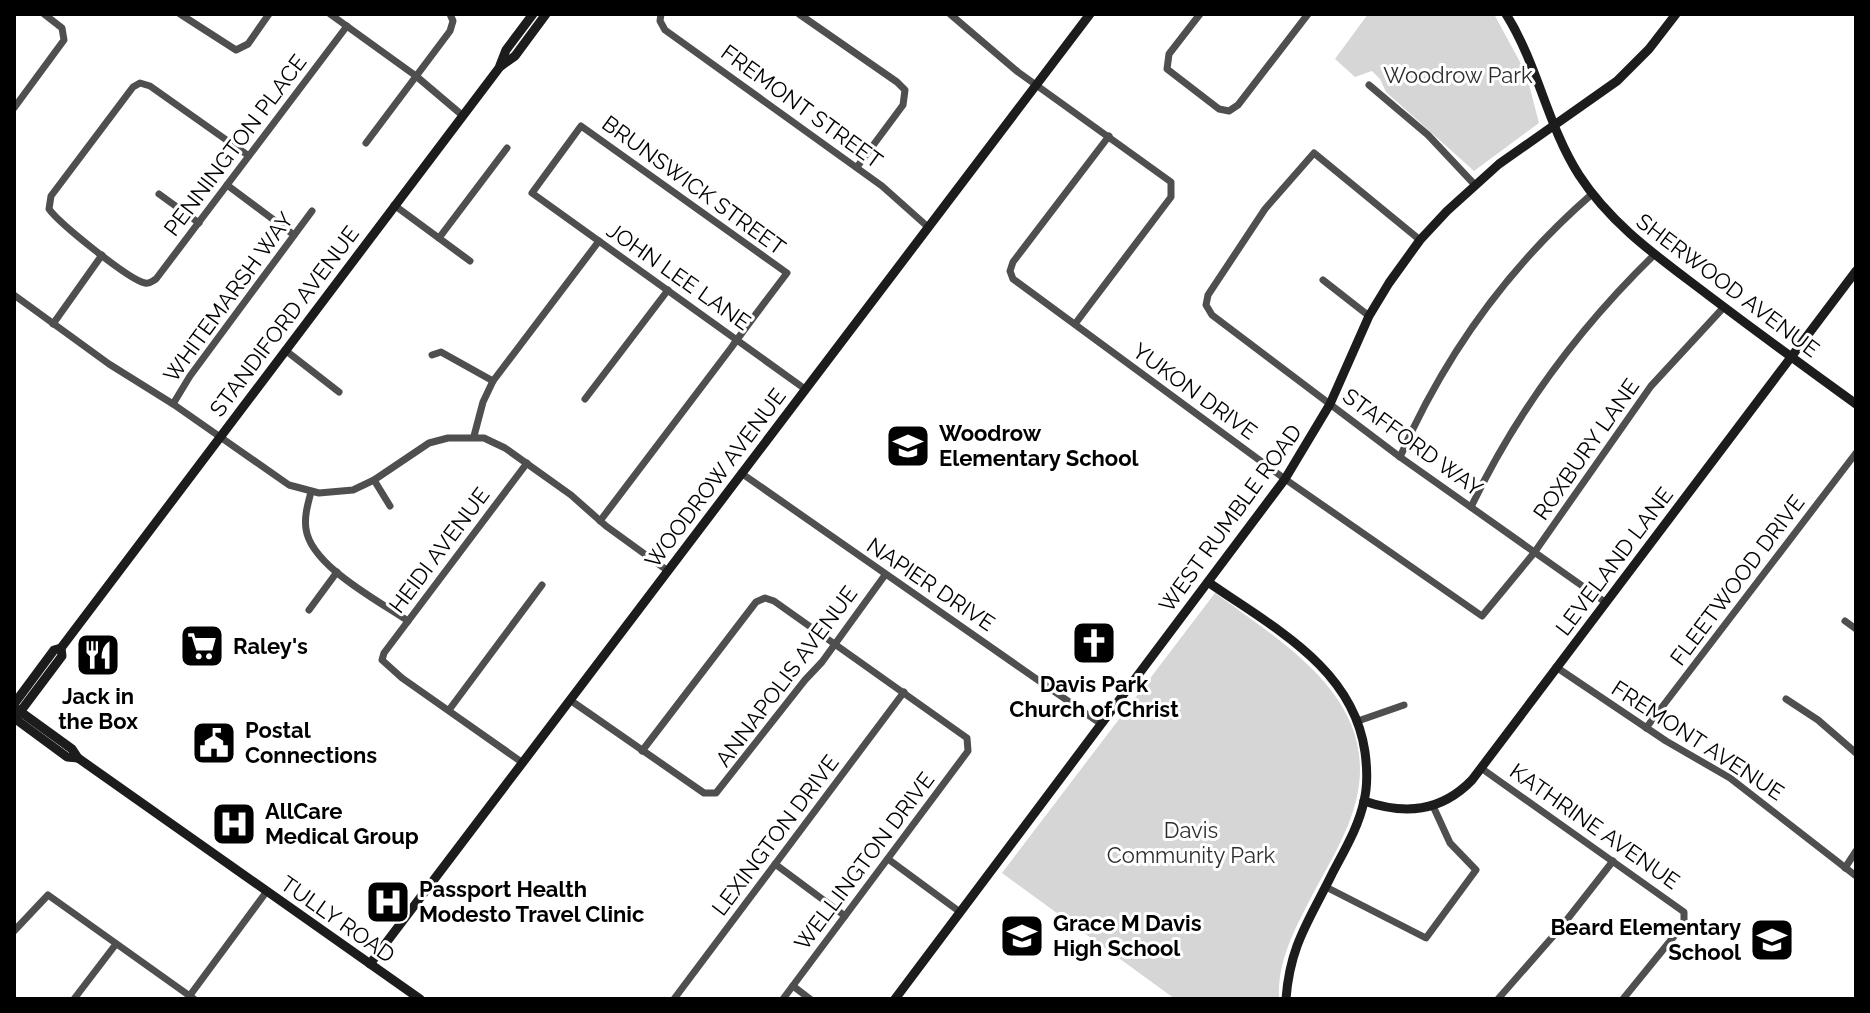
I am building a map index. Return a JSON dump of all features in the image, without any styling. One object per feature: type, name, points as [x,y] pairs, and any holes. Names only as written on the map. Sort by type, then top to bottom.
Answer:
[{"type":"street","points":[[15,103],[62,44],[62,28],[44,14]]},
{"type":"street","points":[[180,14],[226,46],[239,50],[248,44],[269,14]]},
{"type":"street","points":[[330,14],[416,76],[462,115]]},
{"type":"street","name":"STANDIFORD AVENUE","points":[[15,714],[62,656],[61,648],[219,436],[499,68],[506,50],[533,14]]},
{"type":"street","points":[[499,68],[515,56],[546,14]]},
{"type":"street","name":"FREMONT STREET","points":[[661,14],[660,21],[665,30],[857,167],[928,227]]},
{"type":"street","points":[[799,14],[905,90],[903,105],[857,167]]},
{"type":"street","points":[[950,14],[1001,58],[1167,178],[1172,187],[1171,197],[1075,324]]},
{"type":"street","name":"WOODROW AVENUE","points":[[370,964],[1090,14]]},
{"type":"street","points":[[1200,14],[1169,54],[1167,69],[1219,109],[1229,111],[1238,105],[1308,14]]},
{"type":"street","name":"SHERWOOD AVENUE","points":[[1506,14],[1534,69],[1552,124],[1568,157],[1592,194],[1614,220],[1654,255],[1856,404]]},
{"type":"street","name":"WEST RUMBLE ROAD","points":[[895,999],[1285,479],[1330,404],[1369,316],[1420,240],[1475,185],[1552,124],[1617,81],[1649,49],[1676,14]]},
{"type":"street","points":[[366,143],[450,31],[451,17]]},
{"type":"street","name":"PENNINGTON PLACE","points":[[102,255],[140,282],[149,283],[156,279],[347,26]]},
{"type":"street","points":[[53,324],[102,255],[51,212],[48,205],[51,196],[133,87],[140,83],[150,86],[249,156]]},
{"type":"street","points":[[1369,85],[1428,135],[1475,185]]},
{"type":"street","name":"BRUNSWICK STREET","points":[[532,193],[581,126],[787,273],[738,339]]},
{"type":"street","name":"YUKON DRIVE","points":[[1109,136],[1013,262],[1010,273],[1015,282],[1285,479],[1482,616]]},
{"type":"street","points":[[439,238],[507,148]]},
{"type":"street","name":"STAFFORD WAY","points":[[1420,240],[1314,153],[1245,236],[1208,295],[1206,305],[1212,315],[1400,457],[1605,602]]},
{"type":"street","points":[[227,185],[294,235]]},
{"type":"street","name":"JOHN LEE LANE","points":[[532,193],[805,389]]},
{"type":"street","points":[[159,194],[199,223]]},
{"type":"street","points":[[1400,457],[1430,392],[1482,310],[1524,258],[1592,194]]},
{"type":"street","points":[[394,205],[470,261]]},
{"type":"street","name":"WHITEMARSH WAY","points":[[173,404],[190,376],[312,211]]},
{"type":"street","points":[[474,436],[483,402],[493,381],[599,241]]},
{"type":"street","points":[[1471,507],[1518,420],[1553,368],[1603,306],[1654,255]]},
{"type":"street","name":"LEVELAND LANE","points":[[1364,801],[1402,811],[1433,806],[1455,795],[1481,768],[1856,271]]},
{"type":"street","points":[[1323,280],[1369,316]]},
{"type":"street","points":[[585,399],[668,290]]},
{"type":"street","points":[[14,295],[109,364],[173,404],[280,480],[311,492],[341,492],[374,480],[429,443],[474,436],[496,443],[527,463],[668,571]]},
{"type":"street","name":"ROXBURY LANE","points":[[1482,616],[1534,553],[1651,386],[1724,307]]},
{"type":"street","points":[[600,521],[738,339]]},
{"type":"street","points":[[285,350],[339,392]]},
{"type":"street","points":[[432,355],[441,352],[493,381]]},
{"type":"street","name":"FLEETWOOD DRIVE","points":[[1646,728],[1856,453]]},
{"type":"street","name":"HEIDI AVENUE","points":[[449,710],[382,660],[527,463]]},
{"type":"street","name":"NAPIER DRIVE","points":[[741,473],[1101,724]]},
{"type":"street","points":[[374,480],[390,506]]},
{"type":"street","points":[[311,492],[305,517],[306,534],[315,552],[337,572],[408,621]]},
{"type":"street","points":[[309,610],[337,572]]},
{"type":"street","name":"ANNAPOLIS AVENUE","points":[[642,751],[704,793],[712,795],[721,790],[836,644],[885,575]]},
{"type":"street","points":[[1208,582],[1320,663],[1340,687],[1358,721],[1366,764],[1364,801],[1353,832],[1296,943],[1286,999]]},
{"type":"street","points":[[523,763],[449,710],[542,585]]},
{"type":"street","points":[[570,700],[642,751],[756,602],[763,598],[774,601],[904,692]]},
{"type":"street","points":[[1845,621],[1856,629]]},
{"type":"street","name":"FREMONT AVENUE","points":[[1556,667],[1646,728],[1730,778],[1856,876]]},
{"type":"street","name":"WELLINGTON DRIVE","points":[[783,999],[968,751],[969,743],[965,736],[904,692]]},
{"type":"street","name":"LEXINGTON DRIVE","points":[[674,999],[904,692]]},
{"type":"street","points":[[1786,699],[1818,720],[1856,753]]},
{"type":"street","points":[[1358,721],[1404,705]]},
{"type":"street","name":"TULLY ROAD","points":[[15,714],[67,757],[78,758],[417,998]]},
{"type":"street","name":"KATHRINE AVENUE","points":[[1481,768],[1681,909],[1686,916],[1684,924],[1623,999]]},
{"type":"street","points":[[1326,887],[1426,938],[1476,870],[1450,843],[1433,806]]},
{"type":"street","points":[[1845,868],[1856,851]]},
{"type":"street","points":[[888,859],[960,912]]},
{"type":"street","points":[[1498,999],[1562,926],[1613,861]]},
{"type":"street","points":[[775,864],[845,916]]},
{"type":"street","points":[[14,931],[48,895],[190,998],[267,891]]},
{"type":"street","points":[[74,999],[116,944]]},
{"type":"street","points":[[793,986],[810,999]]},
{"type":"green space","name":"Woodrow Park","points":[[1368,14],[1494,14],[1526,73],[1539,123],[1474,171],[1386,92],[1372,71],[1355,77],[1335,59]]},
{"type":"green space","name":"Davis Community Park","points":[[1215,593],[1297,654],[1321,678],[1341,704],[1354,733],[1360,765],[1353,813],[1290,943],[1281,970],[1279,999],[1175,999],[1002,873]]},
{"type":"place","name":"Woodrow Elementary School","points":[[908,446]]},
{"type":"place","name":"Davis Park Church of Christ","points":[[1094,643]]},
{"type":"place","name":"Raley's","points":[[202,646]]},
{"type":"place","name":"Jack in the Box","points":[[98,655]]},
{"type":"place","name":"Postal Connections","points":[[214,743]]},
{"type":"place","name":"AllCare Medical Group","points":[[234,824]]},
{"type":"place","name":"Passport Health Modesto Travel Clinic","points":[[388,902]]},
{"type":"place","name":"Grace M Davis High School","points":[[1022,936]]},
{"type":"place","name":"Beard Elementary School","points":[[1772,940]]}]
